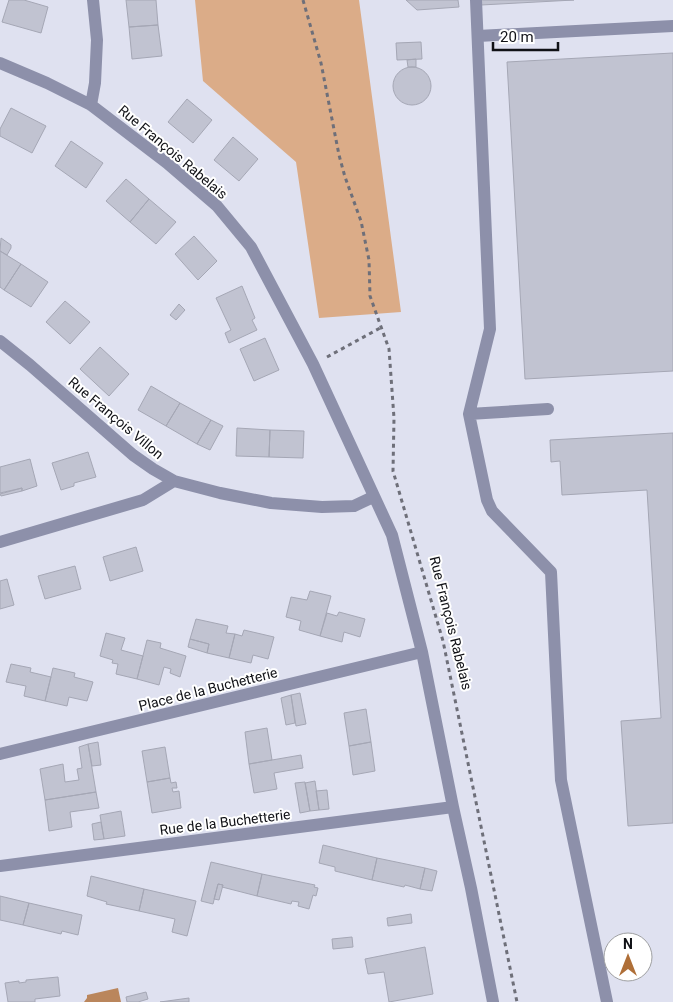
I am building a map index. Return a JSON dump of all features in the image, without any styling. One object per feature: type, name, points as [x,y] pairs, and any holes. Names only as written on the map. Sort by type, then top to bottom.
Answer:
[{"type":"street","points":[[91,105],[95,83],[97,40],[93,0]]},
{"type":"street","points":[[476,0],[490,329],[469,414],[487,500],[492,511],[550,572],[560,780],[607,1002]]},
{"type":"street","points":[[478,36],[673,26]]},
{"type":"street","name":"Rue François Rabelais","points":[[0,63],[31,75],[91,105],[167,163],[217,206],[251,247],[313,364],[373,497],[392,534],[422,652],[453,807],[472,888],[493,1002]]},
{"type":"street","name":"Rue François Villon","points":[[0,341],[133,455],[174,481],[220,493],[272,503],[322,508],[354,506],[373,497]]},
{"type":"street","points":[[469,414],[548,409]]},
{"type":"street","points":[[0,542],[143,500],[174,481]]},
{"type":"street","name":"Place de la Buchetterie","points":[[0,754],[422,652]]},
{"type":"street","name":"Rue de la Buchetterie","points":[[0,866],[453,807]]},
{"type":"path","name":"Rue François Rabelais","points":[[303,0],[321,63],[338,155],[360,221],[369,260],[370,296],[389,349],[394,418],[393,471],[443,640],[517,1002]]},
{"type":"path","points":[[313,364],[382,327]]},
{"type":"shaded area","points":[[195,0],[359,0],[401,312],[319,318],[296,162],[203,81]]},
{"type":"shaded area","points":[[118,988],[121,1002],[84,1002],[87,995]]},
{"type":"building","points":[[9,0],[24,0],[48,7],[41,33],[2,22]]},
{"type":"building","points":[[126,0],[156,0],[158,25],[129,27]]},
{"type":"building","points":[[406,0],[458,0],[459,7],[417,10]]},
{"type":"building","points":[[481,0],[574,0],[481,5]]},
{"type":"building","points":[[158,25],[162,56],[132,59],[129,27]]},
{"type":"building","points":[[421,42],[422,59],[397,60],[396,43]]},
{"type":"building","points":[[673,53],[673,371],[525,379],[507,62]]},
{"type":"building","points":[[416,59],[416,67],[408,67],[407,60]]},
{"type":"building","points":[[412,67],[419,68],[425,73],[430,79],[430,93],[425,99],[419,104],[412,105],[405,104],[399,99],[394,93],[393,86],[394,79],[399,73],[405,68]]},
{"type":"building","points":[[187,99],[212,120],[193,143],[168,122]]},
{"type":"building","points":[[11,108],[46,126],[32,153],[0,136],[0,129]]},
{"type":"building","points":[[233,137],[258,159],[239,181],[214,160]]},
{"type":"building","points":[[71,141],[103,163],[86,188],[55,166]]},
{"type":"building","points":[[126,179],[149,199],[130,222],[106,201]]},
{"type":"building","points":[[149,199],[176,222],[156,244],[130,222]]},
{"type":"building","points":[[194,236],[217,261],[198,280],[175,254]]},
{"type":"building","points":[[1,238],[11,245],[7,255],[0,251]]},
{"type":"building","points":[[0,251],[21,264],[4,290],[0,287]]},
{"type":"building","points":[[21,264],[48,282],[31,307],[4,290]]},
{"type":"building","points":[[242,286],[255,318],[252,320],[257,330],[229,343],[225,333],[231,330],[216,298]]},
{"type":"building","points":[[65,301],[90,322],[70,344],[46,322]]},
{"type":"building","points":[[179,304],[185,310],[176,320],[170,315]]},
{"type":"building","points":[[265,338],[279,370],[254,381],[240,349]]},
{"type":"building","points":[[100,347],[129,374],[109,396],[80,369]]},
{"type":"building","points":[[151,386],[180,403],[166,426],[138,410]]},
{"type":"building","points":[[180,403],[211,420],[197,444],[166,426]]},
{"type":"building","points":[[211,420],[223,426],[210,450],[197,444]]},
{"type":"building","points":[[237,428],[270,430],[269,457],[236,456]]},
{"type":"building","points":[[270,430],[304,431],[303,458],[269,457]]},
{"type":"building","points":[[673,433],[673,823],[628,826],[621,721],[661,718],[647,490],[562,495],[560,461],[551,462],[550,440]]},
{"type":"building","points":[[88,452],[96,477],[74,483],[74,486],[61,490],[52,463]]},
{"type":"building","points":[[30,459],[37,486],[22,491],[22,488],[0,493],[0,467]]},
{"type":"building","points":[[22,488],[22,491],[1,496],[0,494]]},
{"type":"building","points":[[136,547],[143,571],[110,581],[103,557]]},
{"type":"building","points":[[75,566],[81,589],[45,599],[38,576]]},
{"type":"building","points":[[7,579],[14,605],[0,609],[0,581]]},
{"type":"building","points":[[310,591],[331,596],[320,636],[299,630],[301,621],[286,617],[291,597],[307,600]]},
{"type":"building","points":[[339,612],[365,619],[360,637],[344,632],[342,642],[320,636],[327,613],[337,616]]},
{"type":"building","points":[[196,619],[228,626],[226,633],[235,634],[229,658],[207,653],[209,644],[190,639]]},
{"type":"building","points":[[244,630],[274,637],[268,659],[253,655],[251,663],[229,658],[235,634],[242,636]]},
{"type":"building","points":[[106,633],[125,638],[121,650],[143,656],[137,679],[116,674],[118,664],[112,663],[113,660],[100,656]]},
{"type":"building","points":[[190,639],[209,644],[207,653],[188,647]]},
{"type":"building","points":[[147,640],[161,643],[160,648],[186,656],[180,677],[170,673],[171,669],[164,667],[159,685],[137,679]]},
{"type":"building","points":[[11,664],[31,668],[30,672],[51,677],[45,701],[24,696],[26,686],[6,682]]},
{"type":"building","points":[[53,668],[75,673],[74,677],[93,682],[87,701],[69,697],[67,706],[45,701]]},
{"type":"building","points":[[300,693],[306,724],[296,726],[291,695]]},
{"type":"building","points":[[291,695],[295,723],[286,725],[281,698]]},
{"type":"building","points":[[366,709],[371,742],[349,746],[344,713]]},
{"type":"building","points":[[267,728],[272,760],[249,764],[245,732]]},
{"type":"building","points":[[98,742],[101,765],[92,766],[88,744]]},
{"type":"building","points":[[371,742],[375,771],[353,775],[349,746]]},
{"type":"building","points":[[88,744],[96,792],[45,800],[40,769],[63,764],[65,782],[79,780],[77,769],[82,768],[79,747]]},
{"type":"building","points":[[165,747],[170,778],[147,782],[142,751]]},
{"type":"building","points":[[301,755],[303,768],[274,773],[277,789],[254,793],[249,764]]},
{"type":"building","points":[[170,778],[171,783],[176,782],[177,788],[172,788],[173,792],[179,791],[181,808],[152,813],[147,782]]},
{"type":"building","points":[[315,781],[319,810],[310,811],[305,783]]},
{"type":"building","points":[[305,782],[310,811],[300,813],[295,783]]},
{"type":"building","points":[[327,790],[329,809],[319,810],[316,791]]},
{"type":"building","points":[[96,792],[99,808],[70,812],[72,827],[49,831],[45,800]]},
{"type":"building","points":[[121,811],[125,836],[104,839],[100,815]]},
{"type":"building","points":[[101,822],[104,839],[94,840],[92,824]]},
{"type":"building","points":[[323,845],[377,858],[372,880],[335,871],[335,867],[319,863]]},
{"type":"building","points":[[377,858],[425,868],[420,889],[372,880]]},
{"type":"building","points":[[211,862],[262,874],[257,896],[222,887],[223,885],[218,884],[213,904],[201,901]]},
{"type":"building","points":[[425,868],[437,871],[432,891],[420,889]]},
{"type":"building","points":[[262,874],[315,885],[314,887],[318,888],[316,896],[313,895],[309,909],[298,906],[299,902],[292,901],[291,904],[257,896]]},
{"type":"building","points":[[91,876],[144,889],[139,911],[106,904],[107,902],[87,896]]},
{"type":"building","points":[[218,884],[223,885],[219,900],[214,899]]},
{"type":"building","points":[[144,889],[196,901],[187,936],[172,932],[175,919],[139,911]]},
{"type":"building","points":[[0,896],[29,903],[23,925],[0,920]]},
{"type":"building","points":[[29,903],[82,915],[78,935],[62,931],[61,934],[23,925]]},
{"type":"building","points":[[411,914],[412,923],[388,926],[387,918]]},
{"type":"building","points":[[352,937],[353,947],[333,949],[332,939]]},
{"type":"building","points":[[425,947],[433,994],[389,1002],[384,972],[368,974],[365,959]]},
{"type":"building","points":[[58,977],[60,996],[35,999],[35,1002],[8,1002],[5,983],[19,981],[19,983],[26,982],[26,980]]},
{"type":"building","points":[[146,992],[148,999],[138,1002],[127,1002],[126,997]]},
{"type":"building","points":[[189,998],[189,1002],[160,1002]]}]
